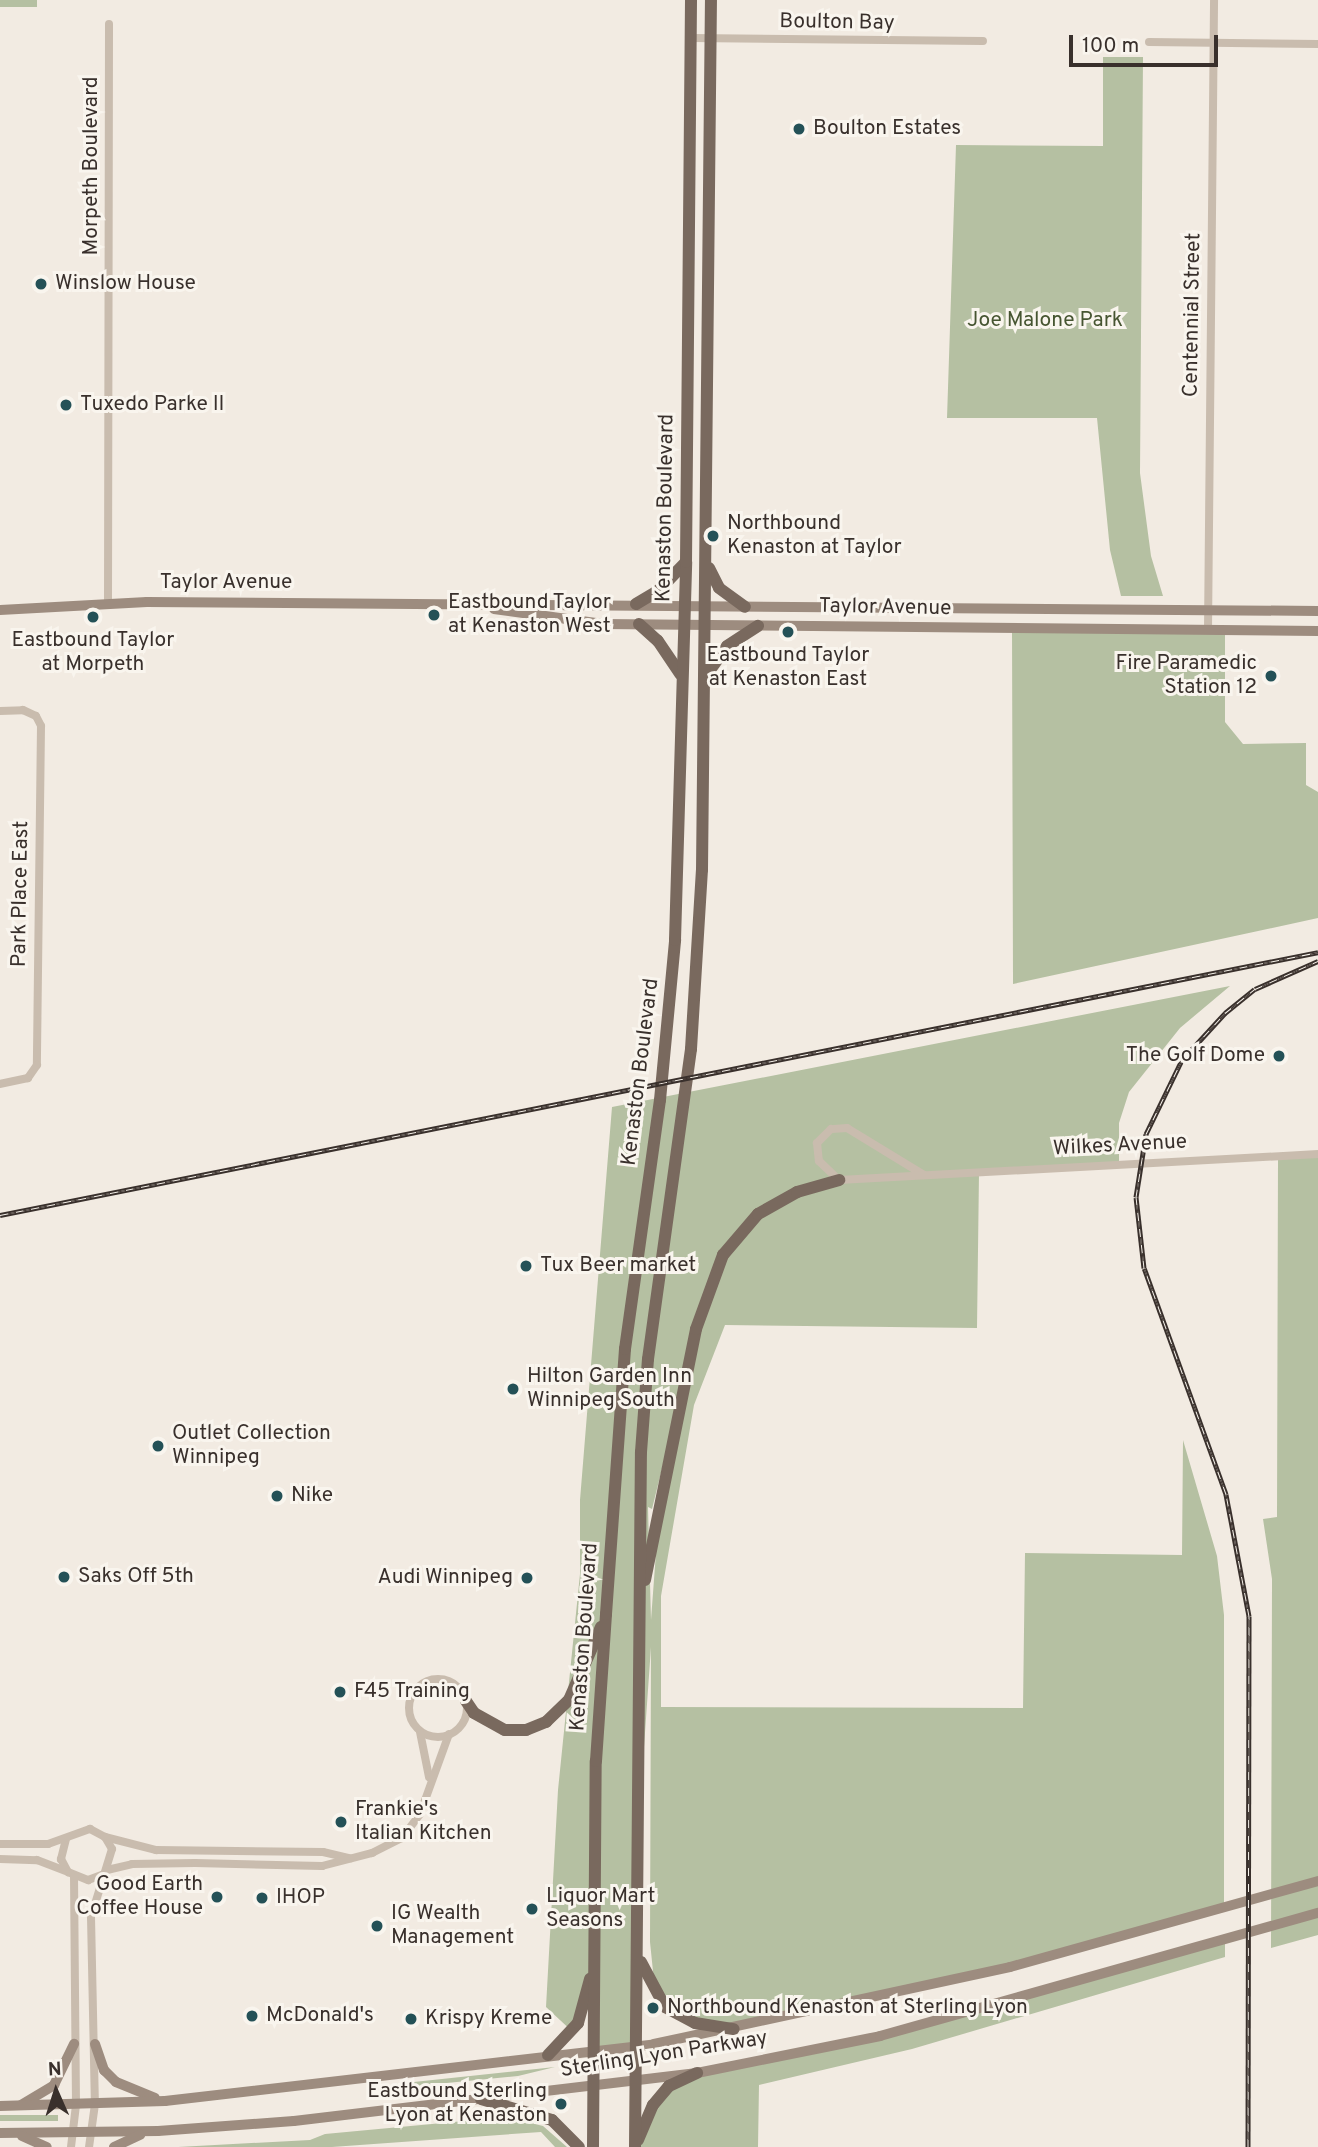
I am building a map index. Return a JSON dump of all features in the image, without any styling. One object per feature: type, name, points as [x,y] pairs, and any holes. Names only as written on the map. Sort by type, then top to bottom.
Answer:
[{"type":"main road","name":"Kenaston Boulevard","points":[[593,2147],[596,1761],[625,1349],[671,999],[680,674],[686,562],[691,0]]},
{"type":"main road","name":"Kenaston Boulevard","points":[[636,2147],[638,1633],[648,1359],[695,996],[708,564],[711,0]]},
{"type":"main road","points":[[636,604],[659,590],[686,562]]},
{"type":"main road","points":[[708,564],[719,588],[745,607]]},
{"type":"main road","name":"Taylor Avenue","points":[[0,610],[108,603],[453,603],[1318,611]]},
{"type":"main road","name":"Taylor Avenue","points":[[453,603],[581,622],[639,624],[1318,631]]},
{"type":"main road","points":[[639,624],[658,641],[680,674]]},
{"type":"main road","points":[[706,678],[727,646],[758,626]]},
{"type":"main road","points":[[638,1633],[651,1537],[696,1329],[723,1255],[758,1214],[797,1192],[839,1180]]},
{"type":"main road","points":[[466,1701],[474,1713],[505,1730],[526,1730],[546,1722],[569,1700],[606,1614]]},
{"type":"main road","name":"Sterling Lyon Parkway","points":[[0,2106],[164,2101],[636,2046],[734,2029],[1010,1967],[1318,1881]]},
{"type":"main road","name":"Sterling Lyon Parkway","points":[[0,2133],[158,2131],[481,2099],[697,2073],[880,2036],[1318,1913]]},
{"type":"main road","points":[[637,1947],[646,1977],[664,2007],[688,2020],[734,2029]]},
{"type":"main road","points":[[548,2055],[578,2023],[595,1962]]},
{"type":"main road","points":[[19,2106],[54,2085],[74,2044]]},
{"type":"main road","points":[[94,2044],[104,2070],[116,2082],[164,2101]]},
{"type":"main road","points":[[636,2147],[653,2105],[669,2086],[697,2073]]},
{"type":"main road","points":[[481,2099],[552,2120],[579,2147]]},
{"type":"main road","points":[[114,2147],[158,2131]]},
{"type":"main road","points":[[12,2133],[47,2147]]},
{"type":"street","name":"Centennial Street","points":[[1208,630],[1214,0]]},
{"type":"street","name":"Morpeth Boulevard","points":[[108,603],[109,24]]},
{"type":"street","name":"Boulton Bay","points":[[691,38],[983,41]]},
{"type":"street","points":[[1149,42],[1318,44]]},
{"type":"street","name":"Park Place East","points":[[0,711],[23,710],[36,716],[41,726],[37,1065],[28,1078],[0,1084]]},
{"type":"street","points":[[839,1180],[822,1166],[817,1152],[825,1132],[838,1127],[924,1175]]},
{"type":"street","name":"Wilkes Avenue","points":[[839,1180],[1318,1154]]},
{"type":"street","points":[[0,1859],[37,1860],[88,1880],[132,1864],[322,1866],[353,1859],[402,1838],[420,1814],[429,1780],[449,1734],[463,1722],[466,1701],[449,1681],[422,1684],[409,1709],[420,1732],[429,1780]]},
{"type":"street","points":[[420,1732],[449,1734]]},
{"type":"street","points":[[0,1844],[48,1844],[81,1829],[156,1850],[323,1852],[353,1859]]},
{"type":"street","points":[[89,2147],[95,2104],[90,1917],[112,1856],[105,1836]]},
{"type":"street","points":[[66,1838],[60,1851],[71,1875],[76,2105],[71,2147]]},
{"type":"green space","points":[[0,0],[37,0],[37,7],[0,7]]},
{"type":"green space","name":"Joe Malone Park","points":[[1103,57],[1143,57],[1140,473],[1151,556],[1163,596],[1121,596],[1110,550],[1097,418],[947,418],[956,145],[1103,146]]},
{"type":"green space","points":[[1012,628],[1225,630],[1225,722],[1243,744],[1306,743],[1306,785],[1318,792],[1318,918],[1013,984]]},
{"type":"green space","points":[[1230,986],[1180,1028],[1129,1092],[1119,1123],[1119,1165],[922,1174],[979,1173],[977,1328],[725,1325],[694,1405],[661,1596],[661,1707],[1023,1708],[1025,1553],[1182,1555],[1183,1440],[1217,1556],[1224,1615],[1224,1907],[1010,1967],[734,2029],[665,2007],[654,1981],[650,1942],[651,1647],[636,1861],[636,2046],[593,2052],[594,1965],[575,2034],[546,2007],[558,1790],[580,1574],[580,1500],[612,1107]],"holes":[[[692,1347],[657,1539],[651,1620],[648,1507],[652,1509]]]},
{"type":"green space","points":[[1318,1154],[1318,1935],[1271,1948],[1272,1579],[1263,1519],[1277,1517],[1278,1156]]},
{"type":"green space","points":[[1225,1938],[1225,1957],[912,2049],[759,2085],[758,2147],[636,2147],[653,2105],[697,2073],[880,2036]]},
{"type":"green space","points":[[555,2067],[518,2076],[396,2088],[395,2084]]},
{"type":"green space","points":[[0,2115],[58,2115],[58,2121],[0,2121]]},
{"type":"green space","points":[[507,2117],[543,2126],[567,2147],[555,2147],[541,2132],[332,2147],[178,2147],[310,2140],[325,2134]]},
{"type":"railway","points":[[0,1215],[1318,952]]},
{"type":"railway","points":[[1248,2147],[1249,1616],[1226,1494],[1144,1268],[1136,1197],[1146,1134],[1182,1060],[1225,1013],[1255,989],[1318,961]]},
{"type":"place","name":"Boulton Estates","points":[[799,129]]},
{"type":"place","name":"Winslow House","points":[[41,284]]},
{"type":"place","name":"Tuxedo Parke II","points":[[66,405]]},
{"type":"place","name":"Northbound Kenaston at Taylor","points":[[713,536]]},
{"type":"place","name":"Eastbound Taylor at Kenaston West","points":[[434,615]]},
{"type":"place","name":"Eastbound Taylor at Morpeth","points":[[93,617]]},
{"type":"place","name":"Eastbound Taylor at Kenaston East","points":[[788,632]]},
{"type":"place","name":"Fire Paramedic Station 12","points":[[1271,676]]},
{"type":"place","name":"The Golf Dome","points":[[1279,1056]]},
{"type":"place","name":"Tux Beer market","points":[[526,1266]]},
{"type":"place","name":"Hilton Garden Inn Winnipeg South","points":[[513,1389]]},
{"type":"place","name":"Outlet Collection Winnipeg","points":[[158,1446]]},
{"type":"place","name":"Nike","points":[[277,1496]]},
{"type":"place","name":"Saks Off 5th","points":[[64,1577]]},
{"type":"place","name":"Audi Winnipeg","points":[[527,1578]]},
{"type":"place","name":"F45 Training","points":[[340,1692]]},
{"type":"place","name":"Frankie's Italian Kitchen","points":[[341,1822]]},
{"type":"place","name":"Good Earth Coffee House","points":[[217,1897]]},
{"type":"place","name":"IHOP","points":[[262,1898]]},
{"type":"place","name":"Liquor Mart Seasons","points":[[532,1909]]},
{"type":"place","name":"IG Wealth Management","points":[[377,1926]]},
{"type":"place","name":"Northbound Kenaston at Sterling Lyon","points":[[653,2008]]},
{"type":"place","name":"McDonald's","points":[[252,2016]]},
{"type":"place","name":"Krispy Kreme","points":[[411,2019]]},
{"type":"place","name":"Eastbound Sterling Lyon at Kenaston","points":[[561,2104]]}]
